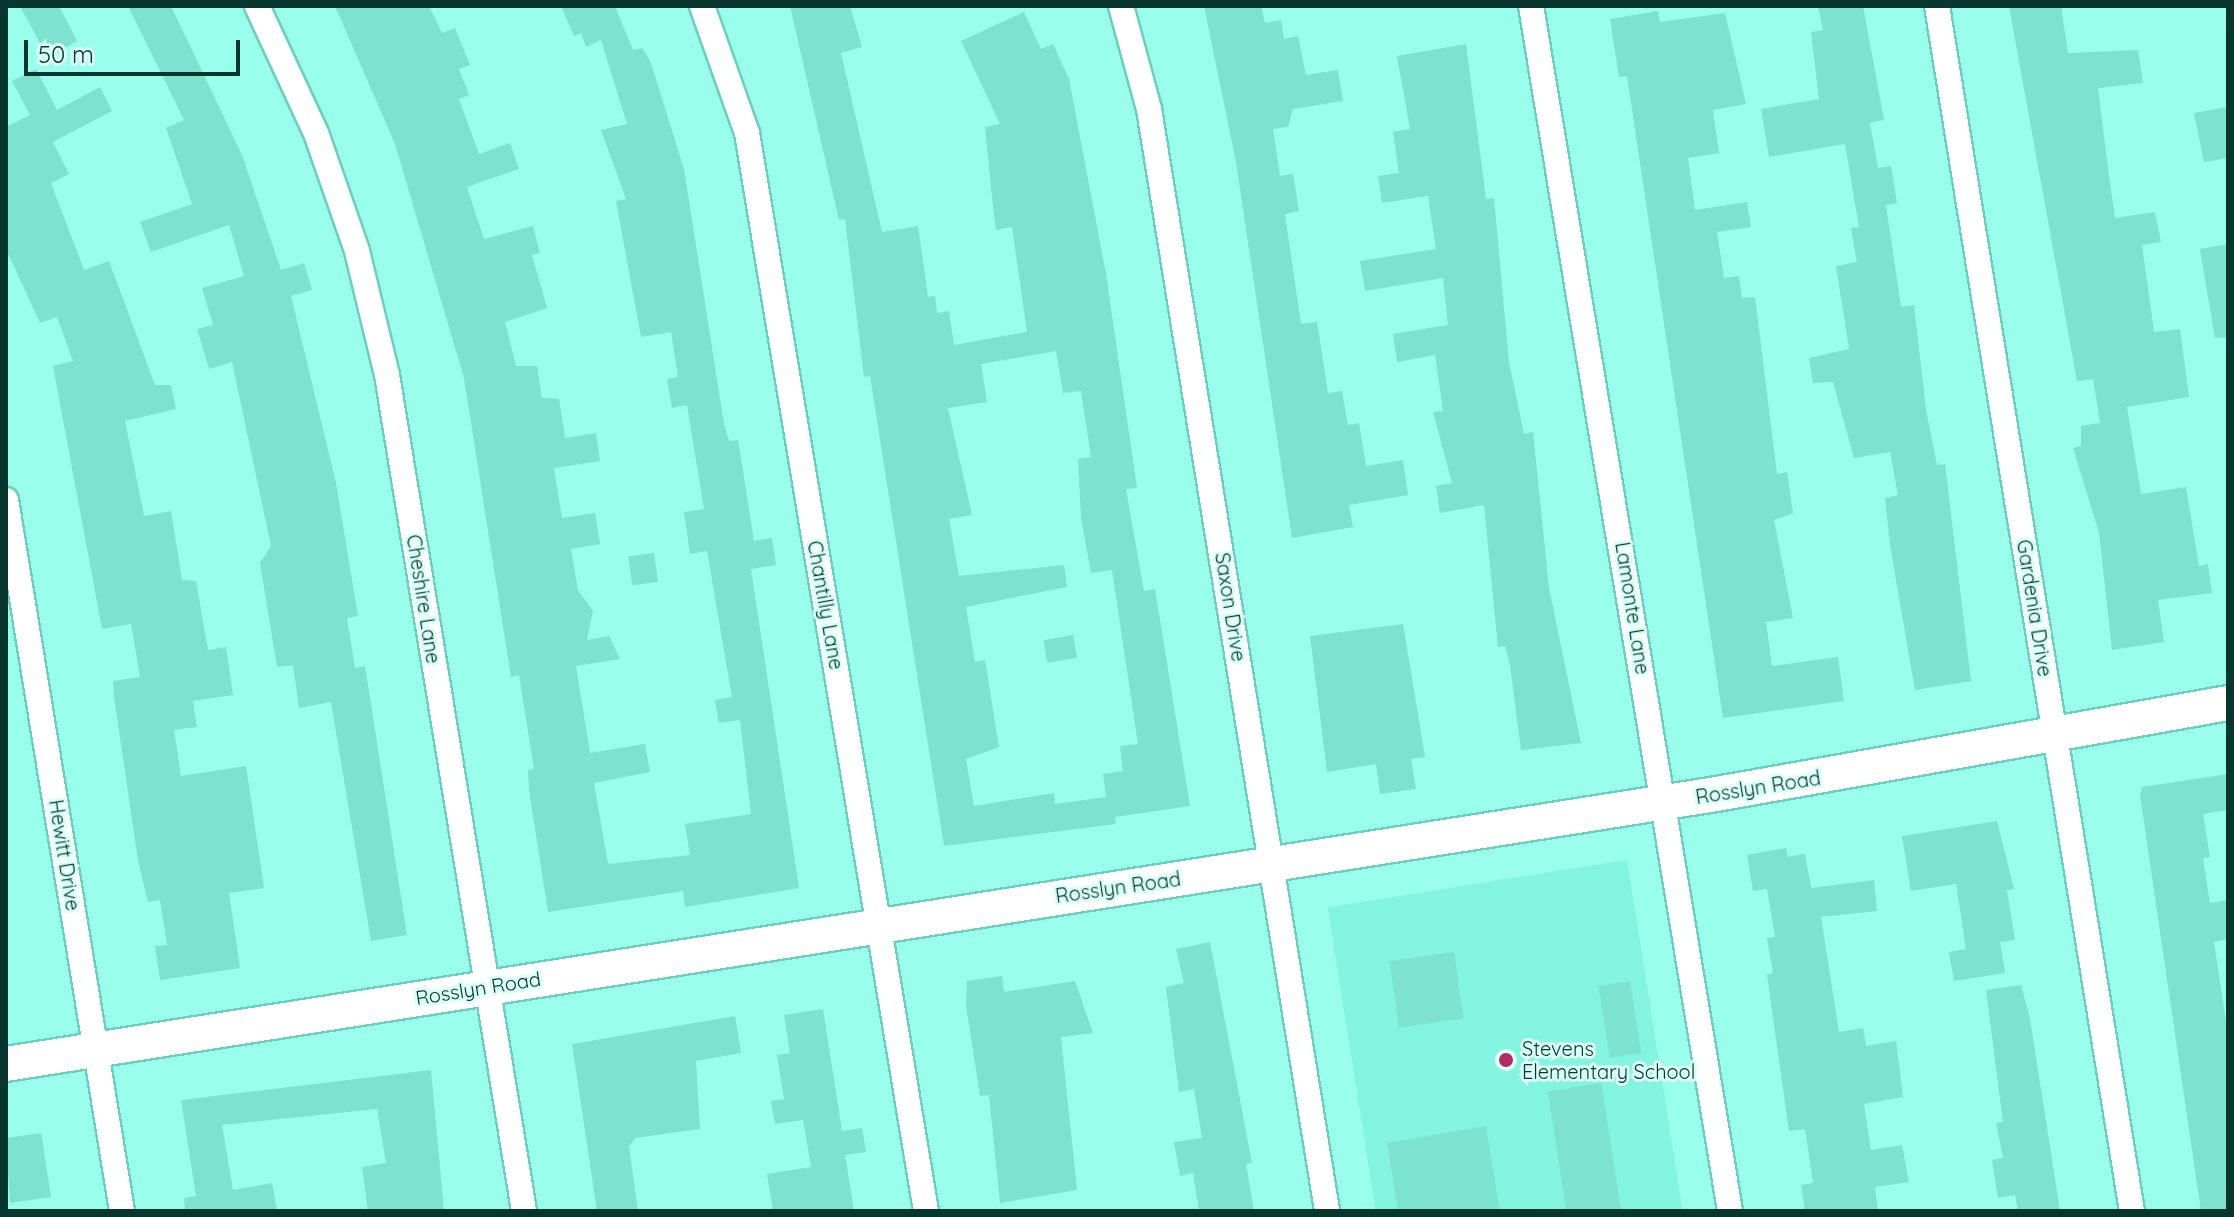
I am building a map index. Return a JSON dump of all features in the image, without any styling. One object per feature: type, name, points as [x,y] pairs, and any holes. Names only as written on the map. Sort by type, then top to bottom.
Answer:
[{"type":"street","name":"Cheshire Lane","points":[[257,6],[316,133],[357,251],[387,375],[524,1211]]},
{"type":"street","name":"Chantilly Lane","points":[[702,6],[747,133],[926,1211]]},
{"type":"street","name":"Saxon Drive","points":[[1121,6],[1149,109],[1327,1211]]},
{"type":"street","name":"Lamonte Lane","points":[[1531,6],[1730,1211]]},
{"type":"street","name":"Gardenia Drive","points":[[1937,6],[2132,1211]]},
{"type":"street","name":"Hewitt Drive","points":[[6,500],[122,1211]]},
{"type":"street","name":"Rosslyn Road","points":[[6,1064],[879,921],[1271,865],[1664,802],[2056,738],[2228,703]]},
{"type":"shaded area","name":"Stevens Elementary School","points":[[1627,860],[1683,1211],[1376,1211],[1328,907]]},
{"type":"building","points":[[20,6],[59,6],[77,41],[48,58]]},
{"type":"building","points":[[128,6],[171,6],[242,155],[281,270],[304,263],[312,290],[291,296],[336,483],[358,616],[347,618],[355,668],[365,666],[407,935],[371,941],[331,702],[299,708],[293,665],[277,667],[260,563],[271,546],[232,362],[209,369],[197,329],[213,325],[202,288],[244,276],[229,225],[151,252],[140,222],[192,204],[166,128],[184,120]]},
{"type":"building","points":[[335,6],[429,6],[442,33],[455,28],[470,65],[459,69],[469,95],[459,99],[479,154],[510,143],[519,169],[467,187],[484,239],[533,226],[540,253],[532,255],[547,308],[505,322],[516,366],[537,366],[542,398],[559,399],[565,438],[596,433],[600,461],[554,468],[562,518],[595,513],[600,544],[571,549],[578,590],[593,611],[587,640],[609,636],[620,659],[576,666],[590,753],[645,744],[650,772],[594,783],[608,864],[690,855],[685,824],[751,814],[740,720],[719,723],[715,700],[732,697],[707,551],[690,554],[684,512],[704,509],[687,405],[672,408],[667,379],[678,377],[671,332],[641,337],[616,201],[626,199],[601,130],[627,124],[601,40],[586,47],[581,33],[574,36],[561,6],[615,6],[633,50],[642,48],[650,60],[684,169],[724,424],[729,441],[738,440],[754,541],[772,538],[776,565],[751,569],[799,888],[685,907],[683,891],[548,912],[529,790],[528,770],[534,769],[519,675],[511,677],[464,378],[395,144]]},
{"type":"building","points":[[790,6],[850,6],[862,47],[841,53],[882,232],[918,226],[928,297],[935,296],[937,313],[949,311],[954,345],[1027,332],[1012,227],[996,230],[993,207],[985,127],[1000,124],[961,41],[1024,12],[1041,49],[1053,44],[1069,79],[1106,274],[1137,488],[1126,489],[1144,591],[1155,589],[1190,806],[1115,817],[1116,824],[944,846],[870,376],[864,377],[845,219],[839,220]],"holes":[[[1056,351],[1063,393],[1081,391],[1091,457],[1078,459],[1081,518],[1091,573],[1112,570],[1138,744],[1120,746],[1123,771],[1103,774],[1106,797],[1055,804],[1054,793],[974,806],[966,759],[999,747],[985,660],[975,662],[966,607],[1067,587],[1064,565],[959,576],[949,519],[972,515],[948,408],[987,402],[981,364]]]},
{"type":"building","points":[[1204,6],[1261,6],[1265,23],[1281,20],[1284,39],[1298,36],[1306,75],[1338,70],[1343,101],[1293,109],[1288,127],[1273,129],[1280,176],[1293,174],[1299,211],[1285,214],[1301,324],[1317,322],[1328,393],[1342,391],[1348,425],[1359,423],[1366,466],[1403,460],[1408,495],[1349,505],[1353,527],[1292,538],[1236,162]]},
{"type":"building","points":[[1818,6],[1863,6],[1884,120],[1870,123],[1878,168],[1891,166],[1897,203],[1886,205],[1901,307],[1914,305],[1926,410],[1937,465],[1945,464],[1971,681],[1915,690],[1885,498],[1898,495],[1890,452],[1854,458],[1833,382],[1813,383],[1809,358],[1849,349],[1836,266],[1857,262],[1851,228],[1859,227],[1845,144],[1769,157],[1761,109],[1819,99],[1811,32],[1823,30]]},
{"type":"building","points":[[2009,6],[2061,6],[2068,53],[2138,50],[2143,83],[2098,88],[2115,218],[2155,212],[2161,242],[2142,245],[2154,332],[2180,329],[2189,397],[2127,407],[2141,494],[2186,487],[2199,566],[2208,564],[2212,593],[2158,600],[2164,642],[2112,650],[2099,533],[2073,448],[2081,446],[2081,426],[2100,423],[2093,379],[2077,381]]},
{"type":"building","points":[[1658,11],[1660,22],[1725,13],[1746,104],[1713,110],[1719,153],[1688,158],[1695,210],[1747,202],[1751,227],[1717,232],[1724,278],[1739,276],[1742,298],[1755,297],[1777,474],[1787,472],[1793,513],[1774,520],[1793,618],[1766,622],[1772,666],[1838,657],[1844,701],[1723,718],[1627,76],[1619,77],[1610,19]]},
{"type":"building","points":[[1466,44],[1486,199],[1494,198],[1509,362],[1524,434],[1533,432],[1549,588],[1581,743],[1521,750],[1510,665],[1505,646],[1498,647],[1484,505],[1440,513],[1436,486],[1452,483],[1433,412],[1443,411],[1435,355],[1397,362],[1393,334],[1448,325],[1443,278],[1365,291],[1360,261],[1436,249],[1428,196],[1382,203],[1378,176],[1399,173],[1393,132],[1410,129],[1397,56]]},
{"type":"building","points":[[36,69],[57,110],[100,87],[112,111],[53,142],[69,174],[51,183],[84,270],[109,261],[155,385],[171,385],[176,409],[125,421],[144,516],[171,511],[182,580],[196,581],[208,650],[226,647],[233,695],[193,701],[197,727],[174,730],[181,776],[246,766],[264,888],[229,893],[240,968],[160,980],[155,946],[167,945],[160,900],[148,902],[138,860],[114,697],[113,681],[140,677],[131,624],[102,629],[53,366],[73,361],[57,317],[40,323],[6,249],[6,127],[30,115],[12,81]]},
{"type":"building","points":[[2228,107],[2228,158],[2204,162],[2194,113]]},
{"type":"building","points":[[2228,244],[2228,337],[2215,338],[2200,249]]},
{"type":"building","points":[[654,553],[658,582],[632,585],[628,557]]},
{"type":"building","points":[[1403,624],[1425,757],[1411,759],[1416,789],[1380,794],[1376,764],[1327,772],[1310,636]]},
{"type":"building","points":[[1073,635],[1077,658],[1047,663],[1043,640]]},
{"type":"building","points":[[2228,774],[2228,810],[2203,814],[2210,857],[2203,858],[2210,903],[2228,900],[2228,939],[2214,942],[2228,1035],[2228,1211],[2201,1211],[2140,795],[2142,787]]},
{"type":"building","points":[[1997,821],[2014,889],[2007,890],[2015,940],[2000,942],[2005,973],[1954,981],[1949,952],[1966,949],[1956,884],[1911,891],[1902,836]]},
{"type":"building","points":[[1786,848],[1788,857],[1805,854],[1811,888],[1874,880],[1877,911],[1821,917],[1839,1032],[1863,1028],[1866,1046],[1896,1041],[1903,1097],[1864,1104],[1871,1150],[1902,1145],[1909,1182],[1875,1187],[1878,1211],[1805,1211],[1801,1185],[1813,1183],[1805,1129],[1789,1131],[1767,975],[1773,973],[1767,938],[1775,937],[1767,889],[1753,891],[1747,855]]},
{"type":"building","points":[[1210,942],[1252,1163],[1246,1164],[1254,1211],[1199,1211],[1193,1173],[1180,1176],[1174,1142],[1202,1138],[1194,1089],[1179,1092],[1166,987],[1184,983],[1176,949]]},
{"type":"building","points":[[1454,952],[1463,1018],[1399,1027],[1390,961]]},
{"type":"building","points":[[1002,976],[1004,992],[1075,981],[1093,1033],[1061,1037],[1077,1190],[1000,1203],[989,1095],[980,1096],[966,1005],[967,981]]},
{"type":"building","points":[[1630,981],[1641,1053],[1610,1058],[1598,986]]},
{"type":"building","points":[[2021,985],[2030,1019],[2060,1211],[2018,1211],[2015,1195],[1998,1198],[1992,1160],[2003,1158],[1996,1123],[2003,1122],[1986,990]]},
{"type":"building","points":[[823,1009],[842,1131],[862,1128],[866,1152],[845,1155],[854,1211],[773,1211],[767,1174],[811,1167],[803,1120],[775,1124],[771,1101],[784,1099],[777,1055],[790,1053],[784,1015]]},
{"type":"building","points":[[735,1016],[741,1053],[696,1061],[700,1129],[635,1138],[629,1147],[638,1211],[597,1211],[572,1044]]},
{"type":"building","points":[[431,1070],[444,1211],[368,1211],[362,1167],[386,1163],[377,1109],[222,1125],[233,1190],[272,1183],[277,1211],[185,1211],[184,1198],[196,1196],[181,1100]]},
{"type":"building","points":[[1601,1083],[1621,1211],[1567,1211],[1548,1091]]},
{"type":"building","points":[[1486,1126],[1500,1211],[1398,1211],[1387,1143]]},
{"type":"building","points":[[41,1133],[51,1197],[10,1203],[6,1138]]},
{"type":"place","name":"Stevens Elementary School","points":[[1506,1060]]}]
